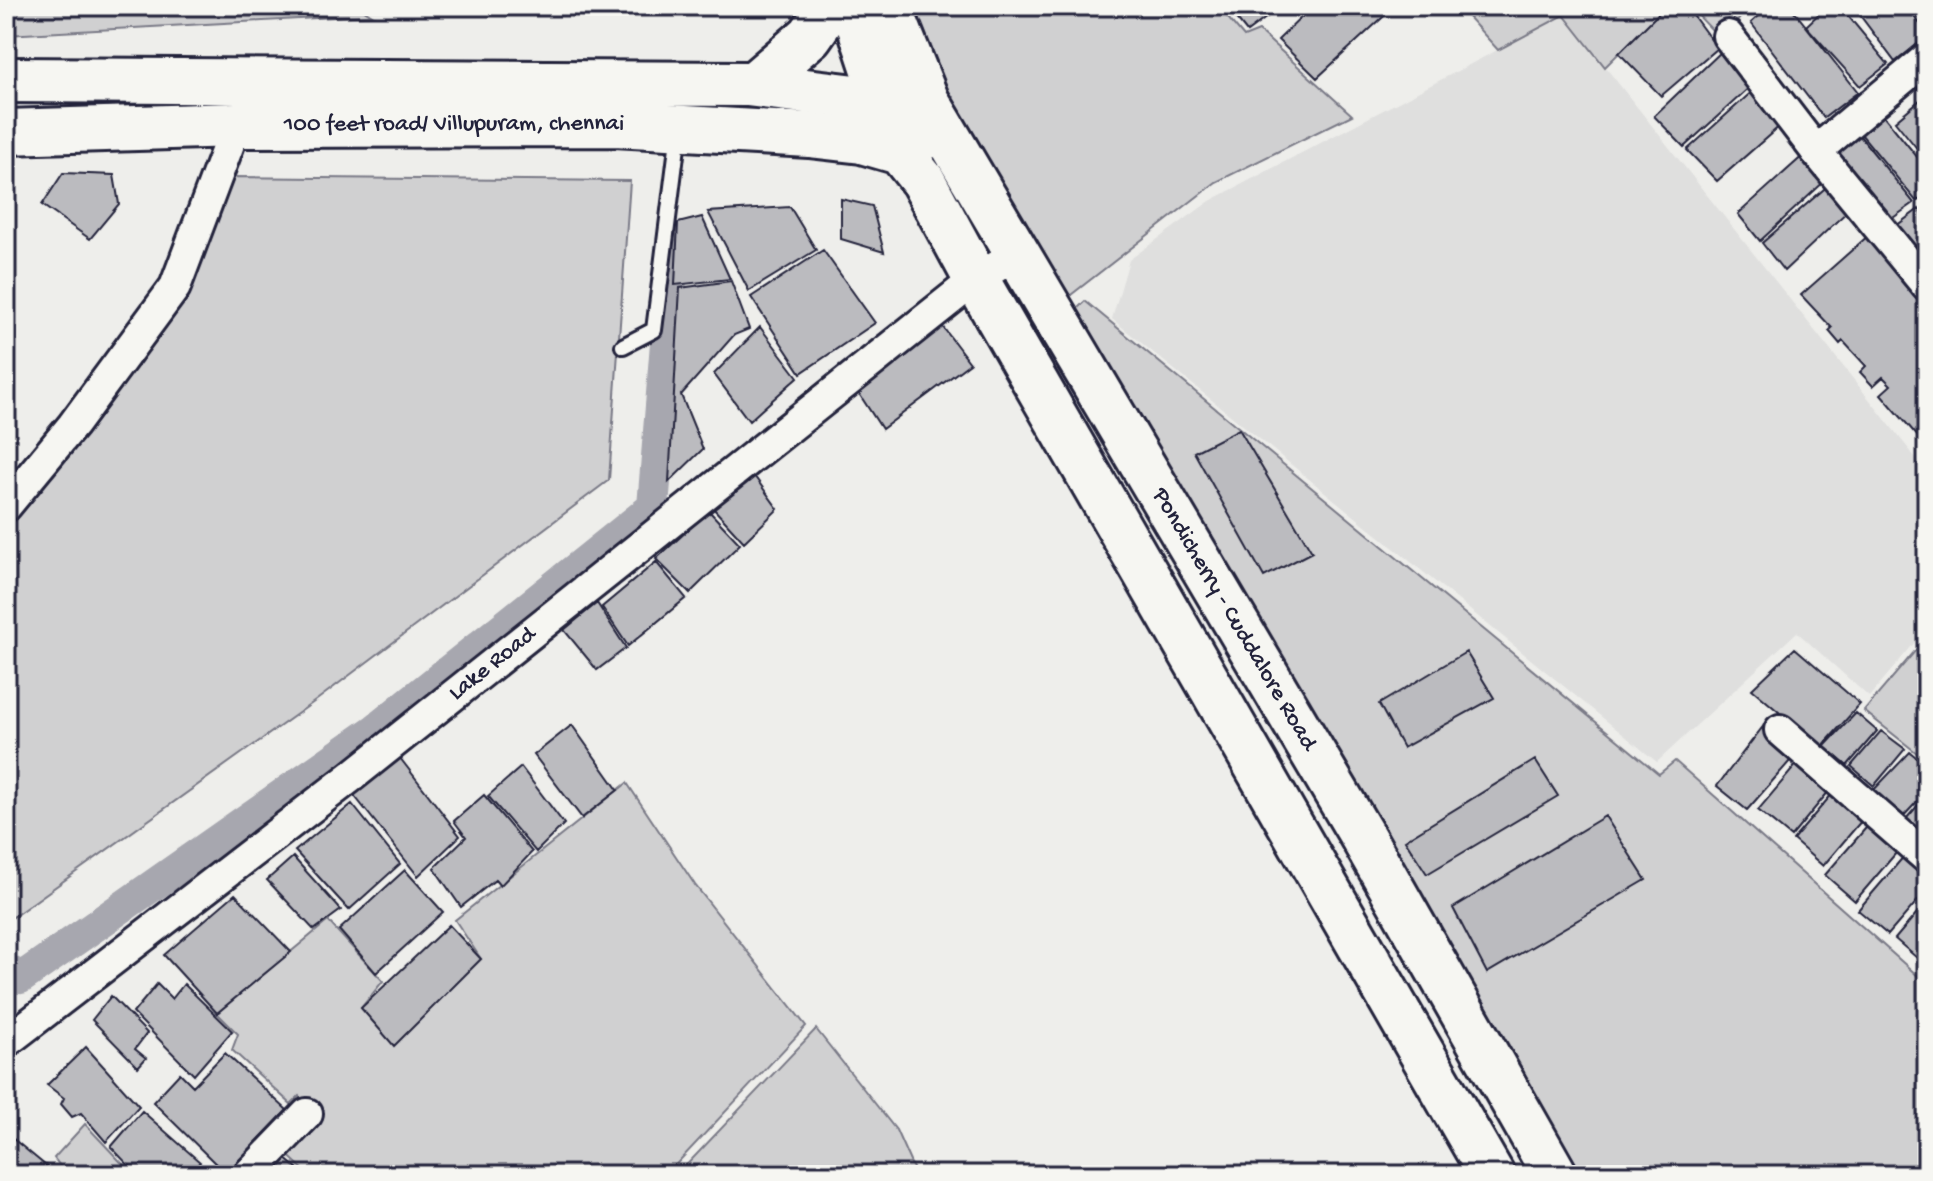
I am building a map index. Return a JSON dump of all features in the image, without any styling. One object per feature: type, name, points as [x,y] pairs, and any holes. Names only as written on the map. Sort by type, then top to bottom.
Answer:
[{"type":"highway","points":[[754,84],[810,36],[831,6]]},
{"type":"highway","name":"100 feet road/ Villupuram, chennai","points":[[6,80],[754,84],[886,102]]},
{"type":"highway","points":[[546,81],[546,124]]},
{"type":"highway","points":[[886,102],[936,118]]},
{"type":"highway","name":"Pondicherry - Cuddalore Road","points":[[936,118],[1361,834],[1555,1175]]},
{"type":"highway","name":"100 feet road/ Villupuram, chennai","points":[[10,139],[236,125],[546,124],[679,127],[809,135],[862,141],[900,152]]},
{"type":"highway","points":[[900,152],[923,181],[976,279],[1492,1175]]},
{"type":"main road","points":[[852,6],[900,152],[936,118],[890,6]]},
{"type":"street","points":[[1728,36],[1816,151],[1927,286]]},
{"type":"street","points":[[1816,151],[1927,58]]},
{"type":"street","points":[[6,506],[73,425],[175,287],[236,125]]},
{"type":"street","name":"Lake Road","points":[[8,1038],[648,542],[976,279],[1016,255]]},
{"type":"street","points":[[1780,730],[1927,858]]},
{"type":"street","points":[[248,1175],[307,1114]]},
{"type":"lane","points":[[623,346],[654,330],[679,127]]},
{"type":"shaded area","points":[[6,6],[358,6],[372,15],[6,35]]},
{"type":"shaded area","points":[[909,6],[1218,6],[1244,37],[1259,31],[1352,115],[1216,182],[1058,305],[959,134]]},
{"type":"shaded area","points":[[1458,6],[1666,6],[1605,67],[1564,15],[1498,50]]},
{"type":"shaded area","points":[[1689,6],[1749,6],[1733,27],[1714,32]]},
{"type":"shaded area","points":[[1564,15],[1927,472],[1927,628],[1869,697],[1797,632],[1657,762],[1112,319],[1129,260],[1210,201]]},
{"type":"shaded area","points":[[230,177],[630,181],[609,480],[318,699],[6,922],[6,531],[87,435],[191,288]]},
{"type":"shaded area","points":[[1085,301],[1659,774],[1675,761],[1927,984],[1927,1175],[1574,1175],[1067,319]]},
{"type":"shaded area","points":[[1927,637],[1927,761],[1864,711]]},
{"type":"shaded area","points":[[627,783],[695,885],[806,1026],[666,1175],[388,1175],[381,1169],[376,1175],[309,1175],[281,1149],[313,1112],[299,1096],[291,1104],[232,1050],[238,1034],[217,1013],[328,921],[383,981],[361,1008],[394,1045],[481,959],[455,920]]},
{"type":"shaded area","points":[[816,1029],[896,1130],[916,1175],[677,1175]]},
{"type":"shaded area","points":[[85,1124],[133,1175],[67,1175],[54,1158]]},
{"type":"building","points":[[1226,6],[1278,6],[1279,8],[1247,32]]},
{"type":"building","points":[[1313,6],[1395,6],[1317,78],[1278,40]]},
{"type":"building","points":[[1666,6],[1686,6],[1717,48],[1661,96],[1619,53]]},
{"type":"building","points":[[1770,6],[1790,6],[1858,92],[1824,118],[1751,23]]},
{"type":"building","points":[[1827,6],[1840,6],[1888,64],[1860,86],[1806,26]]},
{"type":"building","points":[[1853,6],[1905,6],[1927,32],[1927,37],[1895,62]]},
{"type":"building","points":[[1910,6],[1927,6],[1927,26]]},
{"type":"building","points":[[1723,50],[1752,85],[1684,147],[1654,116]]},
{"type":"building","points":[[1755,89],[1782,124],[1717,181],[1687,150]]},
{"type":"building","points":[[1927,94],[1927,161],[1895,121]]},
{"type":"building","points":[[1884,116],[1927,169],[1927,193],[1916,201],[1861,134]]},
{"type":"building","points":[[1859,135],[1914,203],[1890,220],[1835,153]]},
{"type":"building","points":[[1806,153],[1827,179],[1760,241],[1738,214]]},
{"type":"building","points":[[63,173],[114,175],[119,204],[90,239],[42,205]]},
{"type":"building","points":[[1831,183],[1851,208],[1784,271],[1762,243]]},
{"type":"building","points":[[841,199],[872,206],[884,252],[841,239]]},
{"type":"building","points":[[790,207],[816,250],[749,291],[708,212]]},
{"type":"building","points":[[1919,209],[1927,219],[1927,265],[1896,226]]},
{"type":"building","points":[[702,217],[730,279],[675,285],[678,223]]},
{"type":"building","points":[[1869,235],[1927,306],[1927,433],[1920,439],[1881,394],[1891,385],[1883,377],[1873,386],[1860,372],[1866,366],[1843,341],[1840,344],[1829,331],[1832,328],[1801,295]]},
{"type":"building","points":[[823,250],[875,323],[801,373],[751,297]]},
{"type":"building","points":[[731,281],[749,329],[734,335],[681,395],[703,449],[669,482],[680,288]]},
{"type":"building","points":[[939,322],[970,363],[882,429],[856,389]]},
{"type":"building","points":[[760,327],[798,377],[749,421],[714,374]]},
{"type":"building","points":[[1239,429],[1312,552],[1264,577],[1194,452]]},
{"type":"building","points":[[752,473],[778,509],[744,542],[713,508]]},
{"type":"building","points":[[709,511],[740,544],[690,593],[656,559]]},
{"type":"building","points":[[656,562],[686,598],[628,646],[602,607]]},
{"type":"building","points":[[597,603],[626,648],[597,670],[564,630]]},
{"type":"building","points":[[1795,648],[1860,704],[1821,748],[1752,689]]},
{"type":"building","points":[[1466,652],[1494,698],[1403,748],[1379,704]]},
{"type":"building","points":[[1856,713],[1877,731],[1847,766],[1824,747]]},
{"type":"building","points":[[1765,724],[1797,753],[1747,810],[1717,786]]},
{"type":"building","points":[[572,725],[618,790],[582,818],[534,755]]},
{"type":"building","points":[[1881,731],[1905,749],[1874,786],[1851,766]]},
{"type":"building","points":[[1910,752],[1927,766],[1927,791],[1899,821],[1869,795]]},
{"type":"building","points":[[1803,757],[1834,785],[1791,837],[1758,810]]},
{"type":"building","points":[[400,758],[460,836],[418,876],[353,794]]},
{"type":"building","points":[[1535,760],[1558,796],[1427,874],[1405,840]]},
{"type":"building","points":[[521,767],[564,824],[536,852],[488,796]]},
{"type":"building","points":[[1838,787],[1868,813],[1823,866],[1793,840]]},
{"type":"building","points":[[484,795],[532,852],[500,886],[495,880],[461,907],[434,868],[466,837],[454,821]]},
{"type":"building","points":[[1927,795],[1927,837],[1906,819]]},
{"type":"building","points":[[352,804],[400,864],[349,910],[295,851]]},
{"type":"building","points":[[1605,816],[1646,880],[1487,973],[1453,908]]},
{"type":"building","points":[[1872,821],[1902,846],[1855,901],[1825,875]]},
{"type":"building","points":[[1905,855],[1927,873],[1927,890],[1888,935],[1858,910]]},
{"type":"building","points":[[293,857],[341,910],[314,930],[267,880]]},
{"type":"building","points":[[405,870],[443,912],[376,973],[339,930]]},
{"type":"building","points":[[235,894],[291,952],[217,1013],[164,955]]},
{"type":"building","points":[[1927,901],[1927,963],[1925,965],[1895,939]]},
{"type":"building","points":[[449,925],[481,959],[394,1046],[361,1008]]},
{"type":"building","points":[[157,984],[172,999],[184,984],[232,1031],[194,1075],[133,1013]]},
{"type":"building","points":[[111,996],[147,1033],[135,1049],[146,1058],[138,1067],[92,1020]]},
{"type":"building","points":[[86,1047],[139,1106],[106,1142],[81,1113],[72,1117],[61,1104],[64,1098],[47,1085]]},
{"type":"building","points":[[225,1053],[287,1110],[226,1174],[153,1102],[180,1073],[193,1086]]},
{"type":"building","points":[[142,1111],[200,1162],[189,1175],[138,1175],[111,1147]]},
{"type":"building","points":[[6,1133],[57,1175],[6,1175]]},
{"type":"building","points":[[284,1157],[305,1175],[268,1175]]},
{"type":"waterway","points":[[6,969],[21,978],[376,729],[653,507],[674,242]]}]
